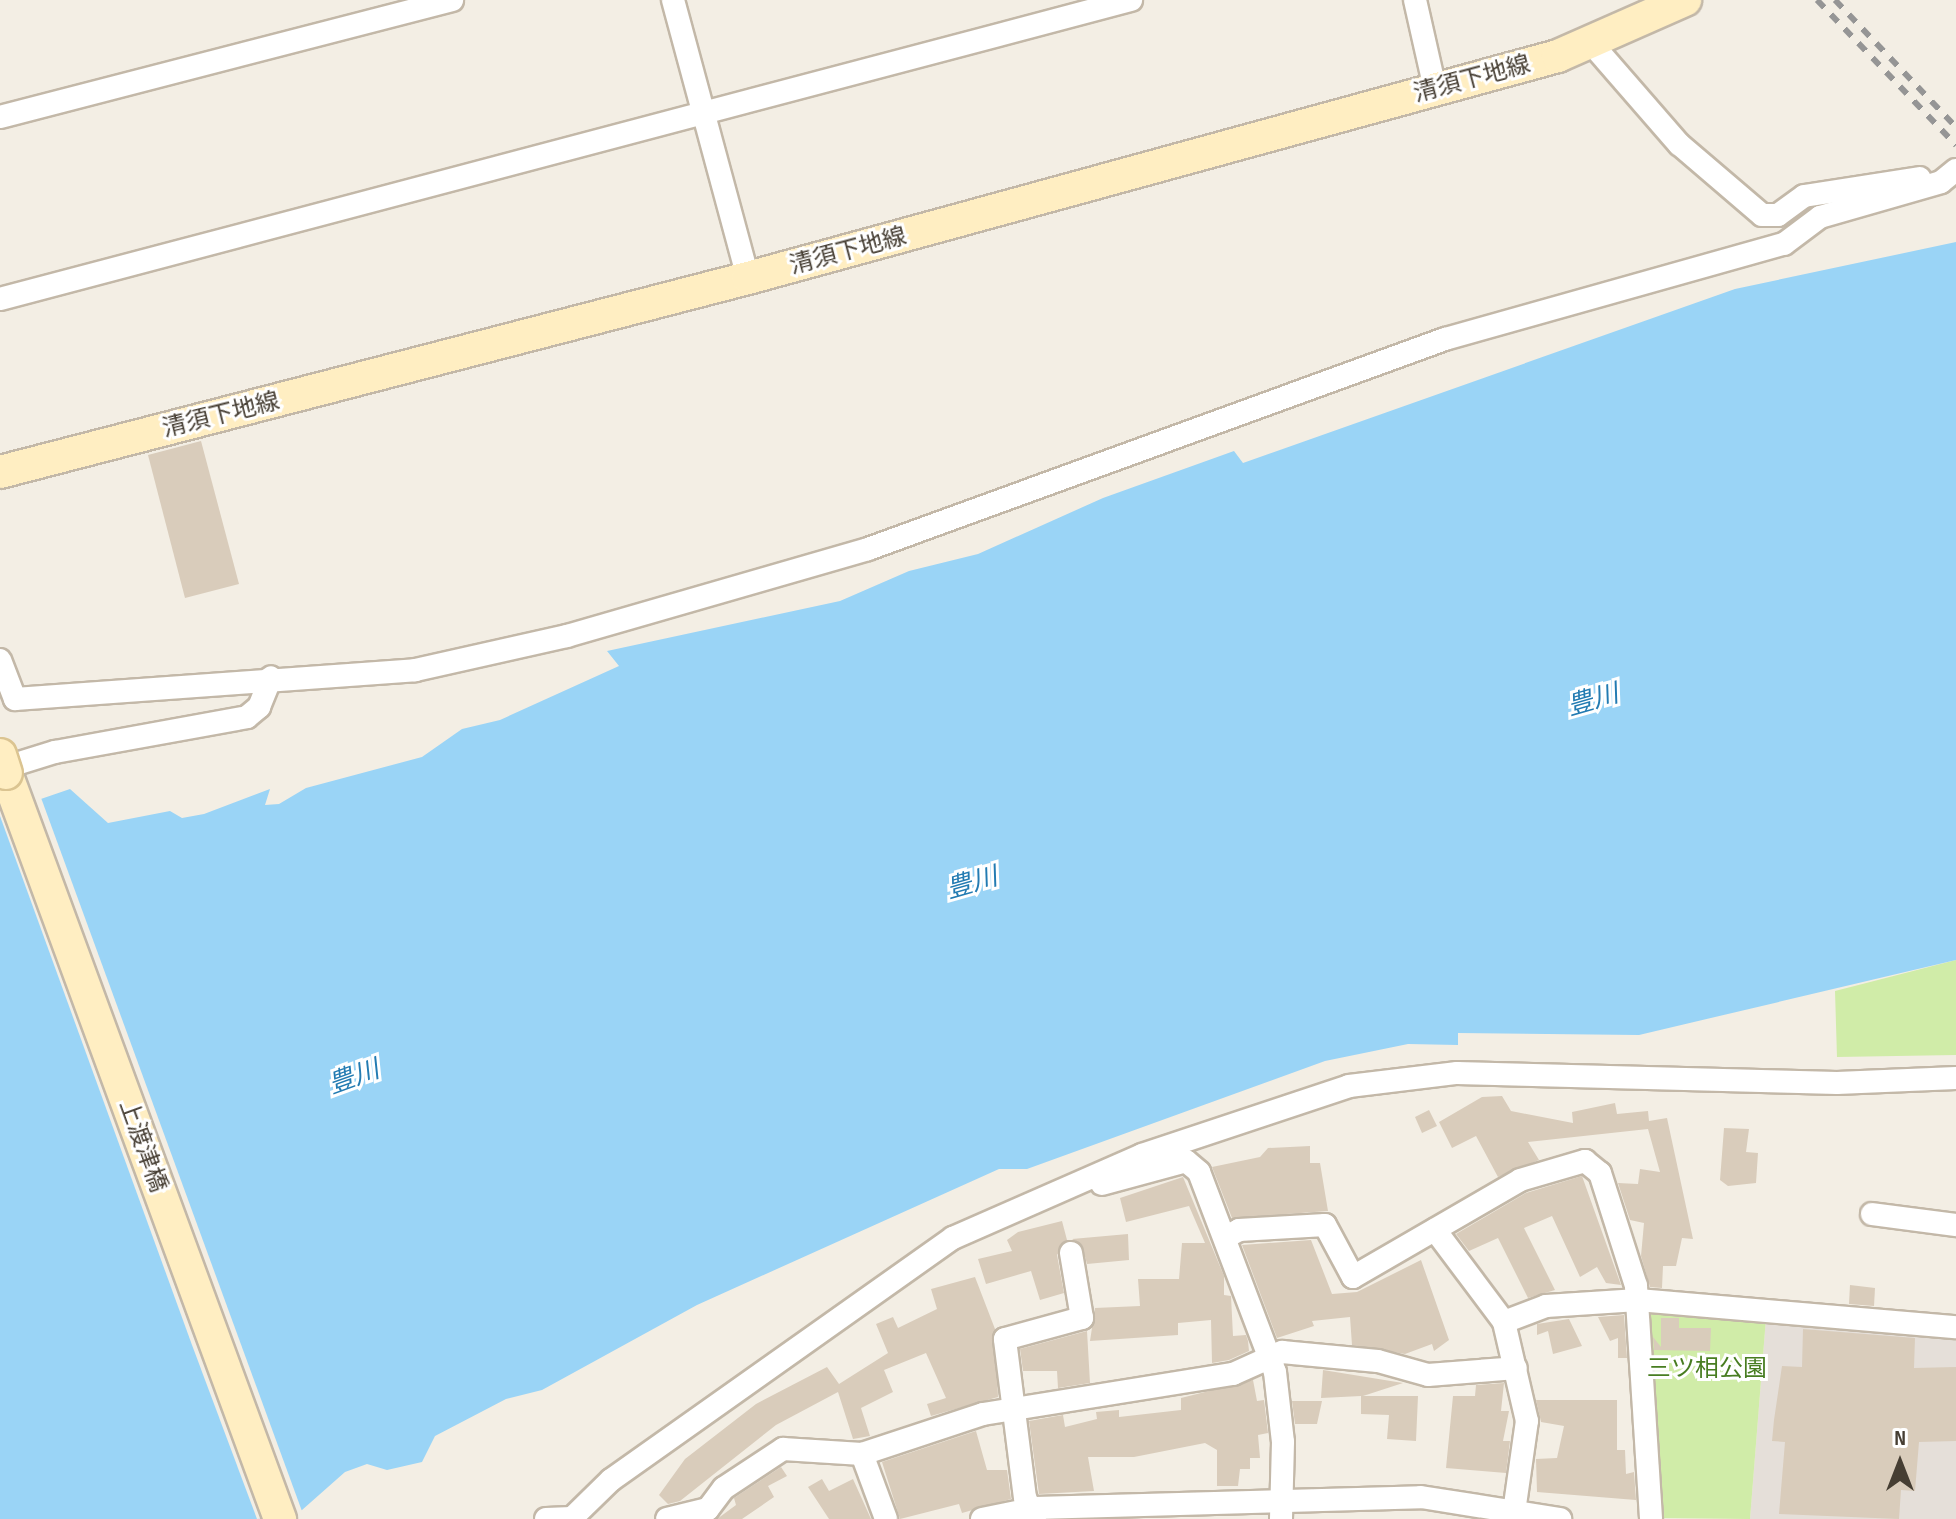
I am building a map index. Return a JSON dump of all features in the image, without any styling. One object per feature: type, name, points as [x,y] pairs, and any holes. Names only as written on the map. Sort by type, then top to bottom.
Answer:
[{"type":"main road","name":"清須下地線","points":[[0,472],[748,278],[1435,89],[1592,44],[1685,0]]},
{"type":"main road","name":"上渡津橋","points":[[3,766],[280,1519]]},
{"type":"street","points":[[0,117],[452,0]]},
{"type":"street","points":[[673,0],[748,278]]},
{"type":"street","points":[[0,299],[1131,0]]},
{"type":"street","points":[[1415,0],[1435,89]]},
{"type":"street","points":[[1592,44],[1679,144],[1762,215],[1778,215],[1804,196],[1913,177],[1948,176]]},
{"type":"street","points":[[0,660],[15,699],[430,666],[567,636],[868,549],[1445,339],[1784,244],[1820,217],[1948,176]]},
{"type":"street","points":[[3,766],[55,752],[247,717],[259,707],[271,677]]},
{"type":"street","points":[[546,1519],[572,1518],[611,1480],[908,1267],[1046,1192],[1349,1086],[1409,1076],[1837,1083],[1956,1078]]},
{"type":"street","points":[[1046,1192],[1070,1194],[1186,1161],[1199,1172],[1271,1359],[1283,1442],[1281,1510]]},
{"type":"street","points":[[1226,1237],[1239,1230],[1325,1225],[1353,1277],[1520,1180],[1585,1161],[1600,1173],[1638,1300],[1651,1519]]},
{"type":"street","points":[[1872,1214],[1956,1225]]},
{"type":"street","points":[[1435,1230],[1504,1322],[1516,1368],[1527,1448],[1513,1517]]},
{"type":"street","points":[[1032,1515],[1005,1339],[1082,1318],[1071,1253]]},
{"type":"street","points":[[1504,1322],[1546,1306],[1638,1300],[1956,1327]]},
{"type":"street","points":[[667,1519],[710,1514],[724,1488],[783,1449],[862,1454],[1014,1408],[1233,1374],[1282,1352],[1314,1353],[1428,1375],[1516,1368]]},
{"type":"street","points":[[862,1454],[886,1519]]},
{"type":"street","points":[[982,1519],[1032,1515],[1281,1510],[1421,1497],[1513,1517],[1560,1519]]},
{"type":"shaded area","points":[[1766,1318],[1956,1333],[1956,1519],[1750,1519]]},
{"type":"green space","points":[[1956,960],[1956,1055],[1837,1057],[1835,991]]},
{"type":"green space","name":"三ツ相公園","points":[[1656,1309],[1766,1318],[1750,1519],[1658,1518],[1650,1315]]},
{"type":"water","name":"豊川","points":[[1956,242],[1956,960],[1639,1035],[1458,1033],[1458,1045],[1408,1044],[1325,1061],[1027,1169],[999,1169],[697,1305],[542,1390],[506,1399],[435,1436],[422,1462],[387,1470],[367,1464],[345,1472],[302,1510],[271,1519],[0,1519],[0,813],[70,789],[108,823],[170,811],[182,818],[204,814],[270,789],[265,805],[279,804],[306,788],[422,757],[462,729],[500,720],[619,666],[607,651],[840,601],[909,571],[978,554],[1103,498],[1234,451],[1243,463],[1735,289]]},
{"type":"pier","points":[[40,795],[303,1514],[257,1519],[192,1345],[0,816],[0,809]]},
{"type":"building","points":[[201,441],[239,584],[185,598],[148,455]]},
{"type":"building","points":[[1502,1096],[1511,1111],[1573,1123],[1572,1112],[1615,1103],[1617,1114],[1648,1111],[1649,1121],[1667,1118],[1693,1239],[1682,1238],[1676,1266],[1663,1266],[1662,1288],[1650,1287],[1641,1256],[1644,1223],[1630,1220],[1618,1183],[1638,1184],[1640,1169],[1660,1172],[1648,1129],[1528,1142],[1539,1160],[1498,1177],[1476,1136],[1452,1148],[1439,1122],[1482,1097]]},
{"type":"building","points":[[1429,1110],[1437,1126],[1422,1133],[1415,1117]]},
{"type":"building","points":[[1724,1128],[1749,1129],[1746,1152],[1758,1153],[1756,1183],[1728,1186],[1720,1180]]},
{"type":"building","points":[[1310,1146],[1310,1163],[1320,1163],[1328,1211],[1232,1218],[1212,1167],[1260,1157],[1268,1148]]},
{"type":"building","points":[[1582,1176],[1621,1285],[1606,1283],[1597,1267],[1580,1277],[1552,1216],[1524,1228],[1555,1290],[1528,1298],[1498,1238],[1469,1251],[1456,1234],[1526,1193]]},
{"type":"building","points":[[1183,1177],[1224,1276],[1224,1295],[1231,1296],[1233,1336],[1246,1335],[1248,1341],[1249,1351],[1229,1360],[1212,1363],[1211,1320],[1178,1323],[1178,1335],[1090,1341],[1095,1308],[1140,1306],[1138,1279],[1179,1279],[1182,1243],[1205,1243],[1189,1206],[1126,1222],[1120,1198]]},
{"type":"building","points":[[1062,1221],[1067,1240],[1057,1255],[1064,1293],[1040,1300],[1031,1271],[986,1284],[978,1259],[1012,1251],[1007,1240],[1018,1232]]},
{"type":"building","points":[[1128,1234],[1129,1260],[1087,1264],[1082,1245],[1072,1239]]},
{"type":"building","points":[[1311,1240],[1332,1294],[1357,1292],[1421,1260],[1449,1340],[1434,1351],[1432,1344],[1405,1354],[1352,1345],[1350,1317],[1312,1321],[1314,1326],[1277,1338],[1242,1245]]},
{"type":"building","points":[[975,1277],[995,1329],[998,1397],[931,1416],[927,1404],[946,1398],[926,1353],[884,1370],[893,1392],[861,1408],[870,1436],[853,1439],[838,1392],[776,1425],[680,1501],[668,1504],[659,1495],[685,1459],[756,1404],[827,1367],[839,1384],[888,1353],[876,1324],[893,1317],[898,1328],[937,1309],[931,1289]]},
{"type":"building","points":[[1850,1285],[1875,1288],[1874,1306],[1849,1304]]},
{"type":"building","points":[[1624,1315],[1627,1358],[1618,1358],[1618,1338],[1610,1341],[1598,1317]]},
{"type":"building","points":[[1661,1318],[1679,1318],[1679,1328],[1711,1328],[1710,1351],[1654,1350],[1653,1337],[1661,1347]]},
{"type":"building","points":[[1569,1319],[1582,1346],[1553,1354],[1548,1331],[1537,1335],[1537,1324]]},
{"type":"building","points":[[1803,1329],[1915,1338],[1914,1368],[1956,1367],[1956,1441],[1919,1442],[1915,1491],[1901,1490],[1899,1519],[1779,1514],[1785,1442],[1772,1441],[1774,1420],[1782,1366],[1802,1367]]},
{"type":"building","points":[[1087,1331],[1090,1383],[1058,1388],[1057,1371],[1023,1371],[1020,1349]]},
{"type":"building","points":[[1323,1370],[1403,1383],[1363,1396],[1418,1396],[1416,1441],[1387,1439],[1389,1415],[1361,1414],[1361,1396],[1321,1398]]},
{"type":"building","points":[[1253,1380],[1257,1401],[1264,1400],[1268,1433],[1258,1435],[1260,1458],[1250,1458],[1250,1469],[1240,1469],[1238,1486],[1217,1486],[1217,1450],[1205,1443],[1134,1457],[1088,1457],[1094,1491],[1039,1494],[1029,1421],[1063,1415],[1065,1427],[1097,1419],[1096,1412],[1119,1410],[1119,1417],[1181,1410],[1181,1398]]},
{"type":"building","points":[[1504,1383],[1501,1411],[1509,1411],[1503,1441],[1510,1441],[1506,1473],[1446,1468],[1453,1396],[1475,1396],[1476,1385]]},
{"type":"building","points":[[1536,1400],[1617,1400],[1617,1450],[1625,1450],[1626,1474],[1634,1472],[1636,1500],[1537,1492],[1536,1459],[1557,1458],[1564,1426],[1541,1422]]},
{"type":"building","points":[[1292,1401],[1322,1401],[1317,1424],[1295,1424]]},
{"type":"building","points":[[976,1431],[987,1470],[1007,1470],[1011,1499],[962,1513],[959,1504],[900,1519],[882,1462]]},
{"type":"building","points":[[781,1467],[787,1476],[768,1486],[774,1497],[742,1519],[717,1519],[736,1505],[734,1498]]},
{"type":"building","points":[[822,1479],[829,1491],[853,1479],[871,1519],[829,1519],[808,1487]]},
{"type":"railway","points":[[1817,0],[1956,145]]},
{"type":"railway","points":[[1835,0],[1956,127]]}]
